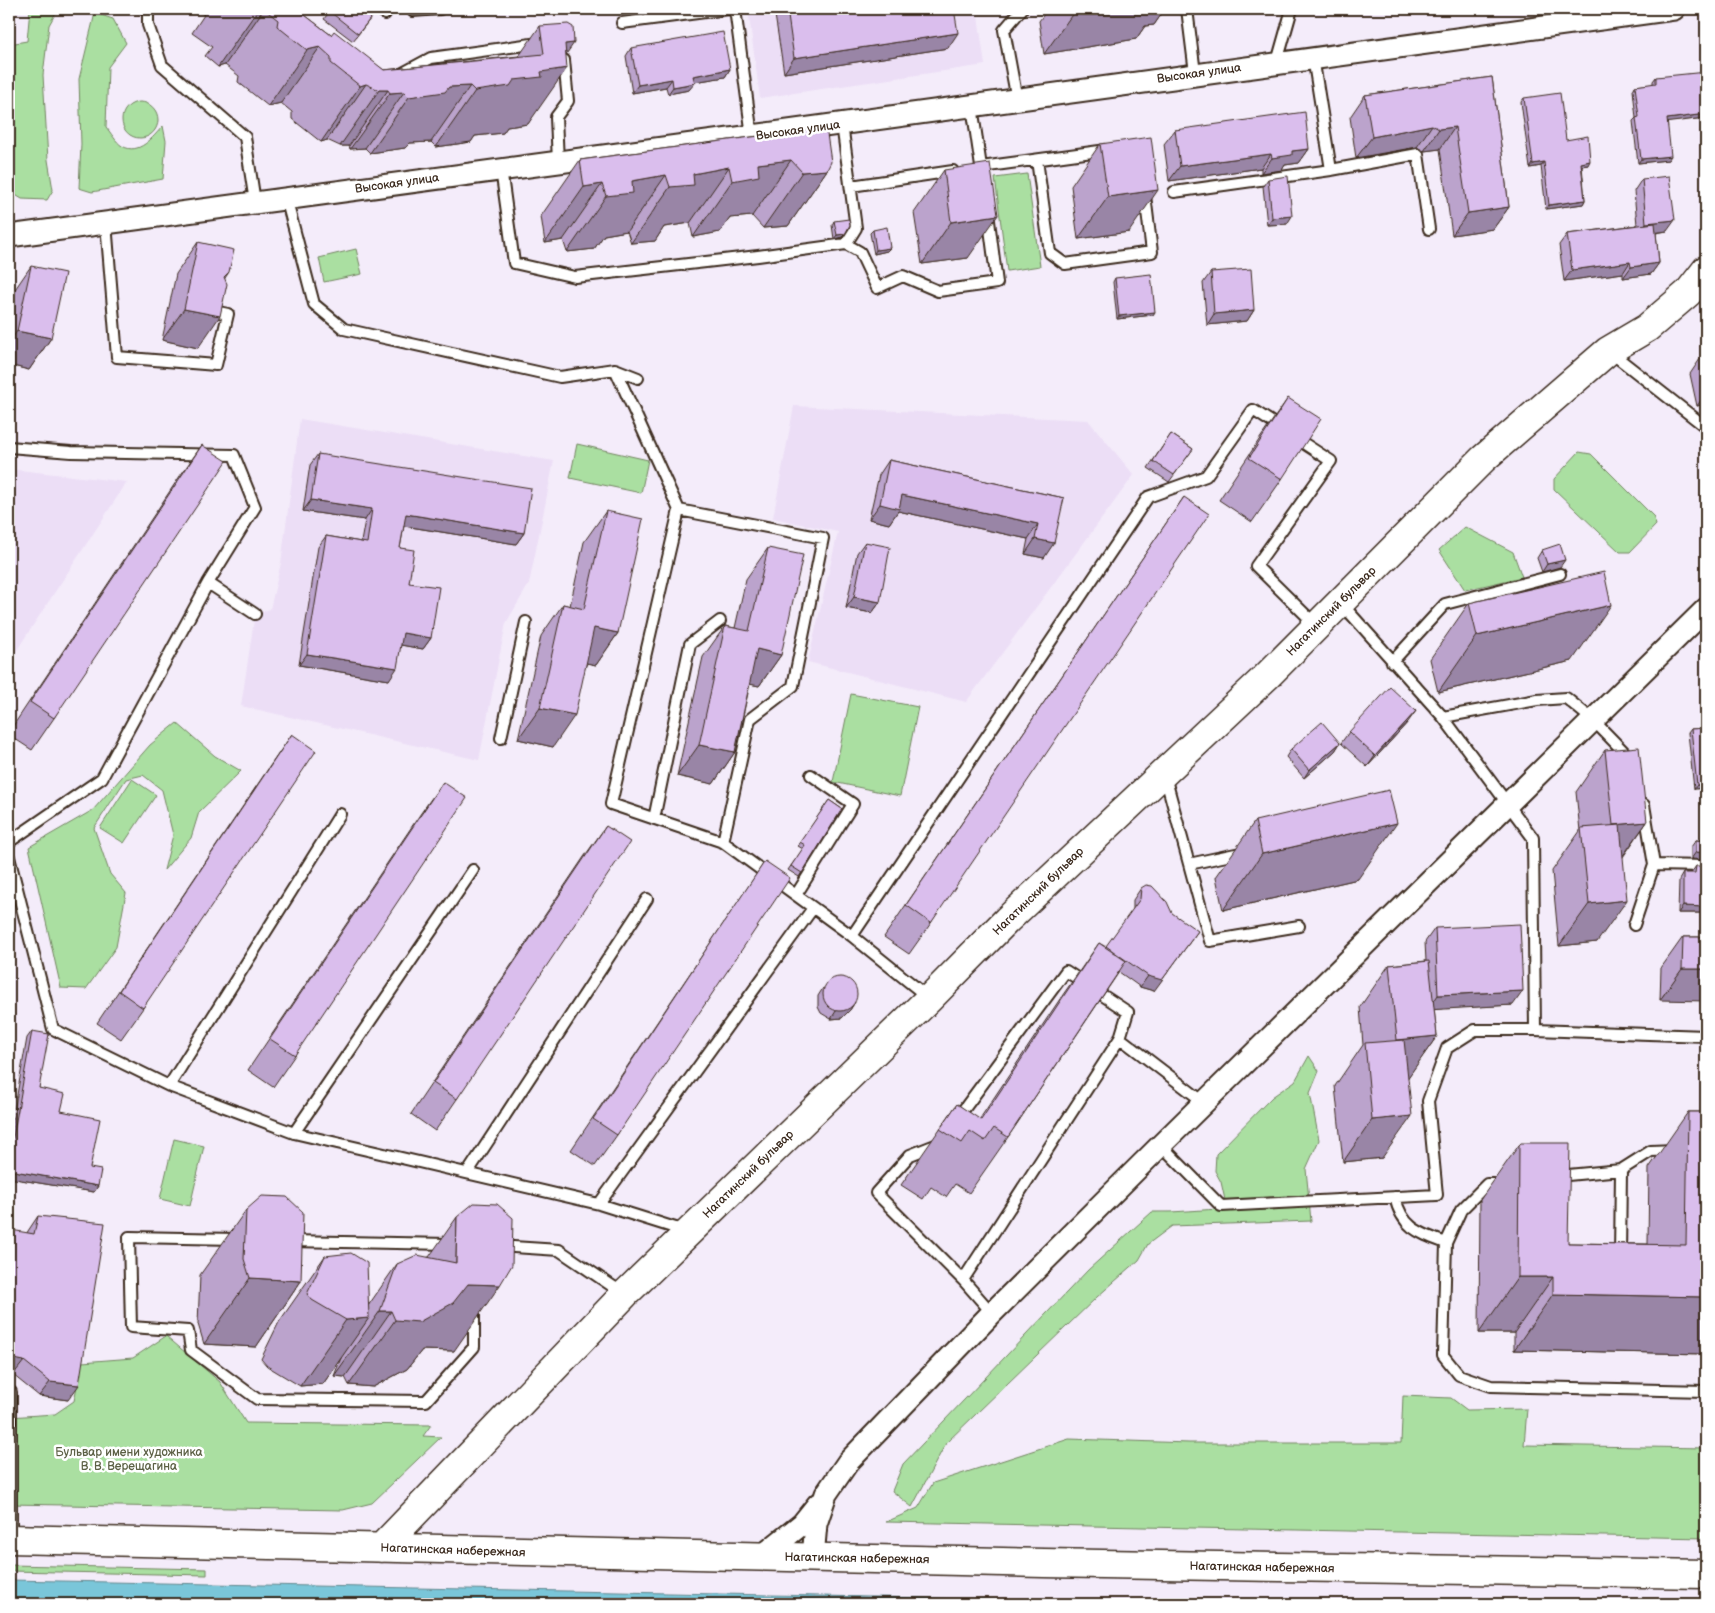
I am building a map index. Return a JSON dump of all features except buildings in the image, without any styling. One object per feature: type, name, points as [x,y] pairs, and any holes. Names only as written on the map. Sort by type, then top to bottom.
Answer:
[{"type":"street","name":"Высокая улица","points":[[1587,22],[1626,9]]},
{"type":"street","name":"Высокая улица","points":[[9,236],[842,124],[1312,57],[1674,9]]},
{"type":"street","name":"Нагатинский бульвар","points":[[420,1550],[421,1518],[428,1499],[625,1294],[930,999],[1007,920],[1317,626],[1483,459],[1608,351],[1647,328],[1688,293],[1706,270]]},
{"type":"street","points":[[762,1556],[802,1524],[848,1462],[992,1313],[1706,609]]},
{"type":"street","points":[[814,1557],[816,1524],[826,1494]]},
{"type":"street","points":[[381,1548],[428,1499]]},
{"type":"street","name":"Нагатинская набережная","points":[[10,1539],[1044,1564],[1706,1574]]},
{"type":"lane","points":[[148,9],[148,25],[162,65],[245,137],[255,202]]},
{"type":"lane","points":[[412,9],[412,11],[440,9]]},
{"type":"lane","points":[[622,22],[728,9]]},
{"type":"lane","points":[[735,9],[752,136]]},
{"type":"lane","points":[[1016,100],[1004,30],[1022,9]]},
{"type":"lane","points":[[1187,9],[1195,74]]},
{"type":"lane","points":[[1277,62],[1292,9]]},
{"type":"lane","points":[[395,77],[431,58],[552,42]]},
{"type":"lane","points":[[558,162],[556,117],[568,101],[562,49]]},
{"type":"lane","points":[[1312,57],[1331,170]]},
{"type":"lane","points":[[972,106],[975,171]]},
{"type":"lane","points":[[842,124],[856,228],[846,244]]},
{"type":"lane","points":[[850,186],[975,171],[1107,150]]},
{"type":"lane","points":[[1174,192],[1331,170],[1418,154],[1429,229]]},
{"type":"lane","points":[[1038,160],[1050,253],[1064,264],[1152,252],[1143,182]]},
{"type":"lane","points":[[501,169],[514,263],[575,277],[846,244],[860,252],[877,288],[903,276],[938,291],[997,283],[987,206]]},
{"type":"lane","points":[[286,198],[314,304],[344,329],[560,377],[615,369],[638,378]]},
{"type":"lane","points":[[106,223],[117,357],[216,365],[228,314],[209,310]]},
{"type":"lane","points":[[1608,351],[1702,424],[1706,422]]},
{"type":"lane","points":[[615,369],[679,510],[611,804],[723,842],[852,936],[930,999]]},
{"type":"lane","points":[[852,936],[1148,497],[1206,476],[1253,410],[1331,461],[1256,566],[1317,626]]},
{"type":"lane","points":[[9,447],[71,452],[234,455],[255,507],[208,583],[102,778],[9,842]]},
{"type":"lane","points":[[679,510],[823,538],[793,686],[750,719],[723,842]]},
{"type":"lane","points":[[1392,662],[1445,604],[1560,574]]},
{"type":"lane","points":[[208,583],[254,614]]},
{"type":"lane","points":[[1340,602],[1443,717],[1533,838],[1535,1030]]},
{"type":"lane","points":[[654,819],[690,644],[720,621]]},
{"type":"lane","points":[[501,738],[526,622]]},
{"type":"lane","points":[[1443,717],[1537,700],[1566,698],[1593,720],[1639,767]]},
{"type":"lane","points":[[1164,772],[1210,942],[1298,926]]},
{"type":"lane","points":[[796,895],[854,804],[811,774]]},
{"type":"lane","points":[[1634,924],[1654,865],[1643,796]]},
{"type":"lane","points":[[168,1086],[340,814]]},
{"type":"lane","points":[[1189,864],[1256,850]]},
{"type":"lane","points":[[9,858],[54,1029],[168,1086],[294,1133],[599,1204],[688,1232]]},
{"type":"lane","points":[[1654,865],[1706,866]]},
{"type":"lane","points":[[294,1133],[472,870]]},
{"type":"lane","points":[[468,1172],[647,899]]},
{"type":"lane","points":[[599,1204],[813,908]]},
{"type":"lane","points":[[963,1280],[1120,1038],[1128,1012],[1066,971],[940,1143],[910,1155],[876,1193],[963,1280],[992,1313]]},
{"type":"lane","points":[[1161,1145],[1221,1206],[1437,1195],[1428,1101],[1447,1048],[1475,1030],[1535,1030],[1706,1036]]},
{"type":"lane","points":[[1120,1038],[1205,1103]]},
{"type":"lane","points":[[1552,1180],[1621,1170],[1651,1151],[1688,1150]]},
{"type":"lane","points":[[1620,1265],[1621,1170]]},
{"type":"lane","points":[[1512,1184],[1487,1184],[1461,1210],[1446,1244],[1444,1354],[1459,1374],[1491,1386],[1706,1391]]},
{"type":"lane","points":[[1395,1197],[1398,1210],[1416,1232],[1446,1244]]},
{"type":"lane","points":[[252,1240],[129,1237],[131,1327],[188,1331],[191,1350],[257,1399],[426,1400],[474,1347],[474,1300]]},
{"type":"lane","points":[[279,1240],[466,1244]]},
{"type":"lane","points":[[485,1245],[559,1250],[625,1294]]},
{"type":"lane","points":[[10,1539],[11,1392]]},
{"type":"shaded area","points":[[748,9],[977,9],[985,65],[760,98]]},
{"type":"shaded area","points":[[794,406],[1088,420],[1134,475],[966,702],[808,662],[838,532],[773,518]]},
{"type":"shaded area","points":[[300,419],[554,461],[529,584],[506,623],[479,760],[241,706],[255,614],[270,609],[281,563]]},
{"type":"shaded area","points":[[9,469],[127,482],[9,662]]},
{"type":"green space","points":[[30,9],[58,9],[49,25],[43,75],[48,160],[53,190],[47,200],[22,199],[9,191],[9,44],[27,41]]},
{"type":"green space","points":[[95,13],[113,19],[126,43],[108,67],[106,127],[122,146],[134,149],[145,144],[163,126],[166,141],[163,179],[92,192],[79,188],[81,144],[79,79]]},
{"type":"green space","points":[[140,102],[152,108],[158,120],[152,132],[140,138],[128,132],[122,120],[128,108]]},
{"type":"green space","points":[[1027,174],[1040,266],[1007,271],[995,178]]},
{"type":"green space","points":[[356,249],[362,274],[324,282],[319,258]]},
{"type":"green space","points":[[577,444],[648,460],[641,493],[570,478]]},
{"type":"green space","points":[[1579,452],[1591,454],[1653,516],[1656,525],[1630,552],[1620,552],[1554,489],[1554,479]]},
{"type":"green space","points":[[1465,527],[1513,552],[1522,577],[1465,590],[1439,550]]},
{"type":"green space","points":[[851,694],[918,707],[900,796],[833,782]]},
{"type":"green space","points":[[177,723],[215,756],[241,771],[199,812],[191,838],[164,870],[173,835],[162,790],[143,775],[126,779],[94,828],[110,874],[126,893],[116,947],[86,989],[61,988],[29,847],[93,810],[150,745]]},
{"type":"green space","points":[[132,779],[156,795],[124,843],[100,828]]},
{"type":"green space","points":[[1309,1056],[1319,1071],[1310,1093],[1319,1140],[1306,1169],[1311,1221],[1172,1226],[1148,1244],[1139,1260],[1097,1297],[946,1443],[912,1507],[892,1491],[903,1464],[1088,1270],[1152,1212],[1227,1209],[1221,1182],[1215,1171],[1216,1154],[1272,1097],[1295,1081]]},
{"type":"green space","points":[[174,1139],[204,1146],[190,1206],[160,1199]]},
{"type":"green space","name":"Бульвар имени художника В. В. Верещагина","points":[[166,1336],[220,1382],[246,1423],[431,1425],[423,1436],[441,1437],[372,1503],[343,1510],[9,1504],[9,1417],[55,1414],[74,1401],[82,1362],[133,1358]]},
{"type":"green space","points":[[1403,1396],[1451,1398],[1467,1410],[1527,1409],[1524,1445],[1706,1448],[1706,1538],[886,1522],[918,1508],[933,1483],[1069,1439],[1189,1443],[1401,1443]]},
{"type":"green space","points":[[9,1565],[207,1569],[207,1575],[9,1571]]},
{"type":"water","points":[[9,1580],[1227,1604],[9,1604]]}]
